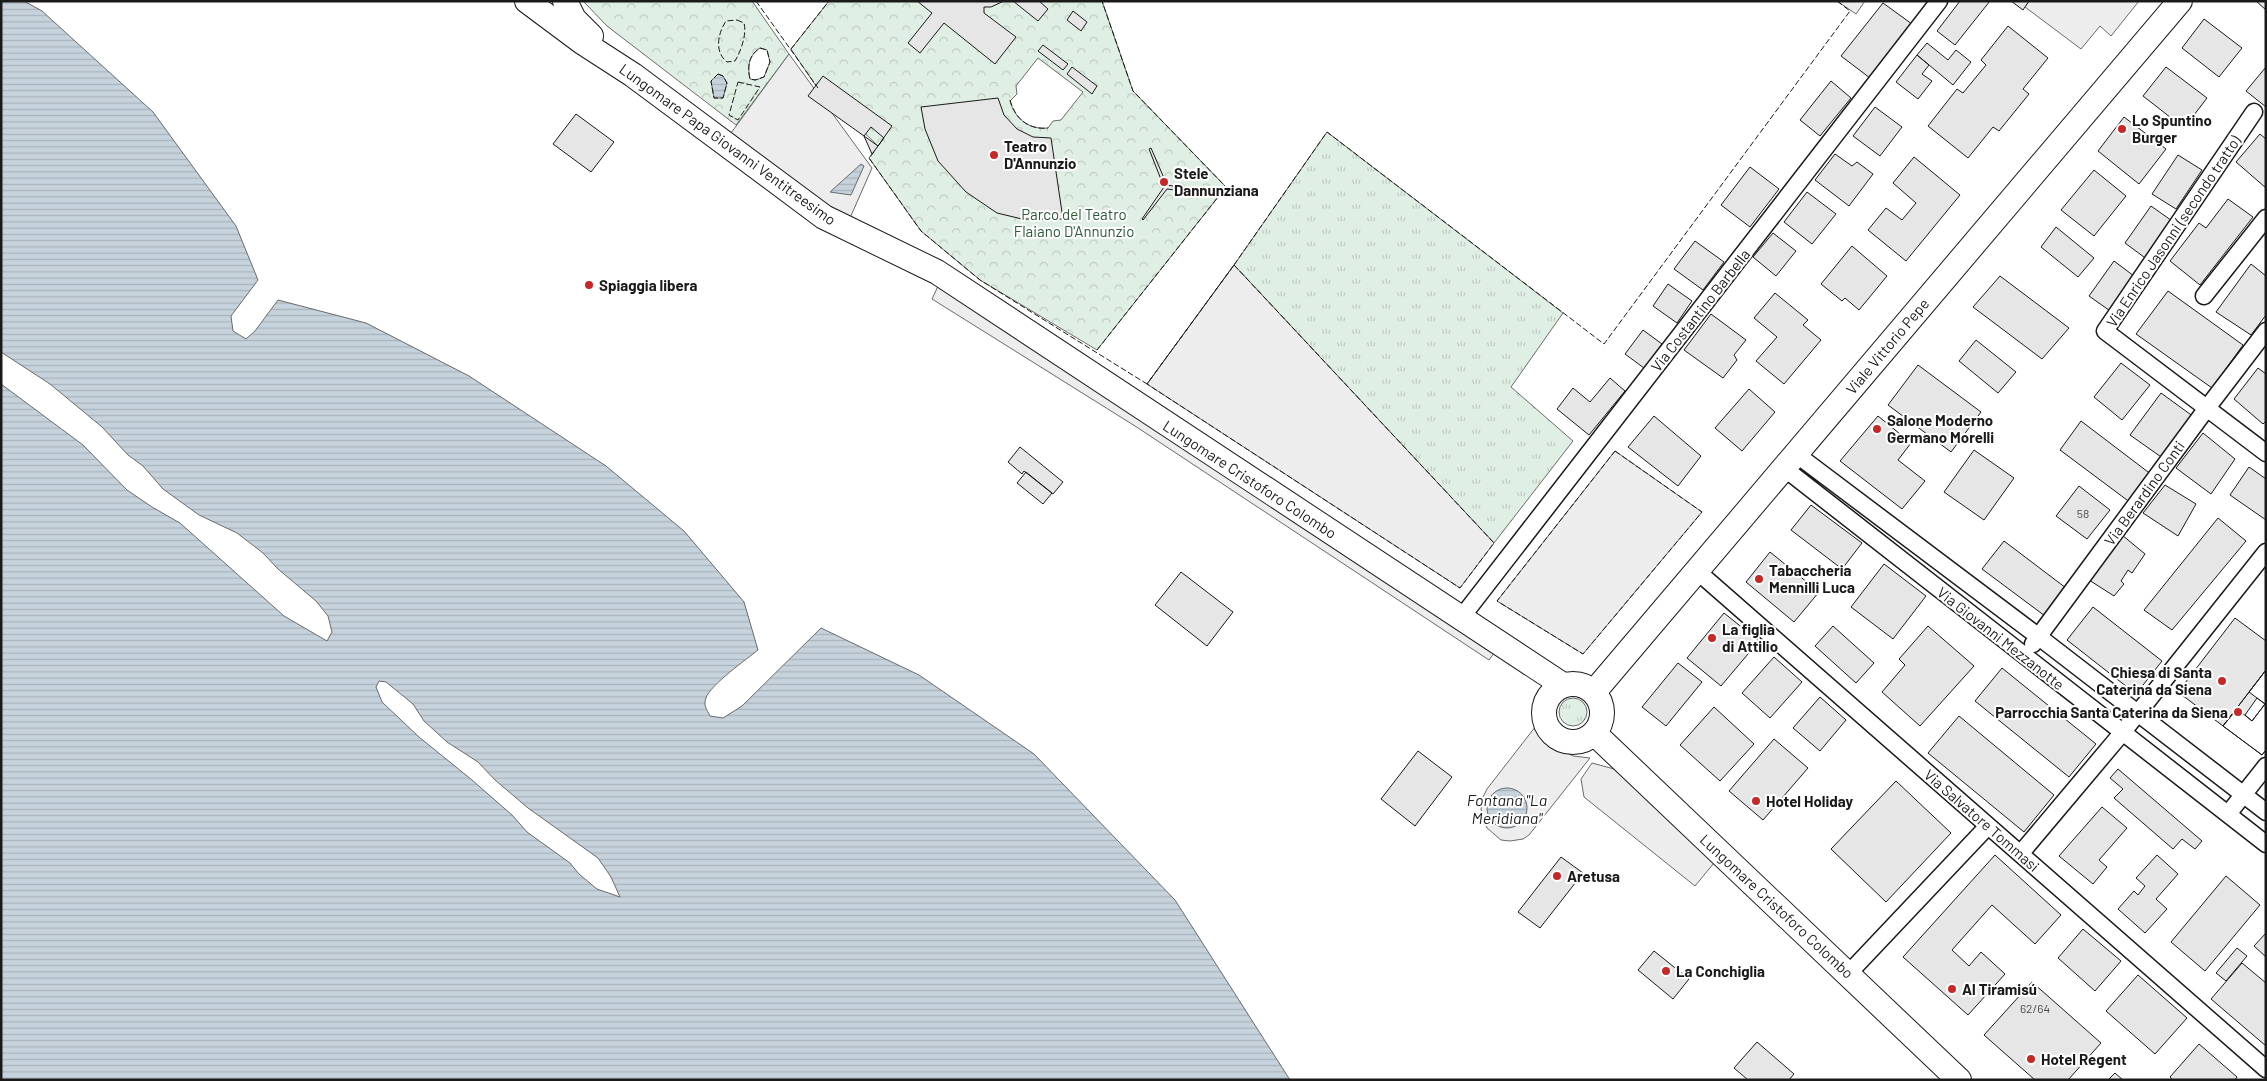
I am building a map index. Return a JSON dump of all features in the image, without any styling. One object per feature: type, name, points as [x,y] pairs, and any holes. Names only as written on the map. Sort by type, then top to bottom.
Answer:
[{"type":"street","name":"Lungomare Papa Giovanni Ventitreesimo","points":[[527,1],[582,42],[633,75],[824,216],[937,272]]},
{"type":"street","points":[[565,1],[574,19],[633,75]]},
{"type":"street","name":"Via Costantino Barbella","points":[[1461,618],[1939,1]]},
{"type":"street","name":"Viale Vittorio Pepe","points":[[1594,692],[2180,1]]},
{"type":"street","name":"Via Enrico Jasonni (secondo tratto)","points":[[2254,112],[2105,331],[2266,453]]},
{"type":"street","points":[[2204,296],[2266,218]]},
{"type":"street","name":"Lungomare Cristoforo Colombo","points":[[937,272],[1563,685]]},
{"type":"street","name":"Via Berardino Conti","points":[[2024,656],[2206,408],[2266,331]]},
{"type":"street","name":"Via Giovanni Mezzanotte","points":[[1790,461],[2039,637],[2266,812]]},
{"type":"street","name":"Via Giovanni Mezzanotte","points":[[1790,461],[2024,656],[2266,844]]},
{"type":"street","points":[[2021,854],[2138,714],[2266,552]]},
{"type":"street","name":"Via Salvatore Tommasi","points":[[1696,571],[2021,854],[2261,1073]]},
{"type":"street","points":[[1563,685],[1583,685],[1594,692],[1600,699],[1603,712],[1600,726],[1594,733],[1581,741],[1566,741],[1557,737],[1547,727],[1544,712],[1546,702],[1554,690],[1563,685]]},
{"type":"street","name":"Lungomare Cristoforo Colombo","points":[[1594,733],[1960,1080]]},
{"type":"street","points":[[2228,814],[2266,766]]},
{"type":"street","points":[[1848,974],[1988,826]]},
{"type":"green space","points":[[583,1],[752,1],[789,54],[736,125],[607,26]],"holes":[[[760,48],[767,50],[770,62],[764,77],[756,80],[750,79],[749,65],[751,57]]]},
{"type":"green space","name":"Parco del Teatro Flaiano D'Annunzio","points":[[829,1],[1102,1],[1133,91],[1226,187],[1097,350],[980,280],[921,231],[869,158],[878,146],[816,86],[791,49]],"holes":[[[1038,58],[1083,92],[1061,120],[1053,121],[1048,128],[1035,127],[1024,122],[1015,113],[1010,101],[1017,94],[1016,86]]]},
{"type":"green space","points":[[1327,132],[1563,313],[1511,387],[1573,441],[1494,543],[1234,265]]},
{"type":"green space","points":[[1573,698],[1583,702],[1587,712],[1583,722],[1573,726],[1563,722],[1559,712],[1563,702]]},
{"type":"shaded area","points":[[1837,1],[1865,1],[1856,14]]},
{"type":"shaded area","points":[[2029,1],[2139,1],[2111,36],[2100,26],[2081,49],[2025,7]]},
{"type":"shaded area","points":[[789,54],[872,168],[850,218],[807,193],[731,133]]},
{"type":"shaded area","points":[[1234,265],[1494,543],[1460,588],[1147,384]]},
{"type":"shaded area","points":[[939,284],[1498,648],[1489,660],[1135,426],[932,299]]},
{"type":"shaded area","points":[[1615,451],[1702,512],[1583,654],[1497,601]]},
{"type":"shaded area","points":[[1539,722],[1546,736],[1556,747],[1573,756],[1590,758],[1529,835],[1523,839],[1501,840],[1487,828],[1483,819],[1481,809],[1483,797],[1487,789]]},
{"type":"shaded area","points":[[1592,763],[1618,770],[1714,863],[1695,886],[1584,797],[1581,779]]},
{"type":"water","points":[[1,1],[24,1],[42,11],[153,112],[236,226],[258,280],[231,316],[233,331],[246,339],[255,331],[278,300],[366,323],[469,376],[606,466],[684,531],[744,602],[758,650],[714,686],[705,703],[710,716],[723,718],[742,706],[821,628],[919,675],[1034,754],[1175,900],[1290,1080],[1,1080]]},
{"type":"water","points":[[718,74],[723,76],[727,83],[723,98],[714,98],[711,81]]},
{"type":"water","points":[[861,164],[864,166],[851,195],[830,192]]},
{"type":"water","name":"Fontana \"La Meridiana\"","points":[[1511,788],[1518,791],[1524,797],[1527,808],[1526,816],[1518,825],[1511,828],[1503,828],[1496,825],[1488,816],[1487,804],[1490,797],[1499,789]]},
{"type":"pier","points":[[1,352],[50,384],[102,427],[128,455],[143,466],[163,489],[199,515],[237,533],[263,553],[278,569],[316,601],[328,616],[332,632],[327,641],[284,616],[180,523],[127,490],[83,445],[1,384]]},
{"type":"pier","points":[[379,681],[386,682],[413,704],[424,721],[447,742],[478,762],[495,780],[528,808],[598,858],[611,877],[620,897],[597,889],[579,874],[570,863],[527,832],[512,815],[419,737],[382,702],[376,687]]},
{"type":"building","points":[[917,1],[1004,1],[991,7],[984,7],[984,13],[1016,37],[995,64],[944,23],[920,53],[908,43],[932,13]]},
{"type":"building","points":[[1013,1],[1039,1],[1048,9],[1038,21]]},
{"type":"building","points":[[1960,1],[1990,1],[1955,45],[1937,31]]},
{"type":"building","points":[[2011,1],[2029,1],[2023,10]]},
{"type":"building","points":[[2256,1],[2266,1],[2266,10]]},
{"type":"building","points":[[1883,3],[1912,24],[1870,78],[1841,56]]},
{"type":"building","points":[[1073,11],[1087,22],[1081,31],[1067,20]]},
{"type":"building","points":[[2204,19],[2242,48],[2219,77],[2182,48]]},
{"type":"building","points":[[2008,26],[2048,58],[2023,89],[2029,94],[1999,131],[1993,127],[1968,158],[1928,126],[1957,89],[1963,93],[1986,65],[1981,60]]},
{"type":"building","points":[[1927,43],[1948,60],[1956,50],[1971,62],[1953,85],[1917,55]]},
{"type":"building","points":[[1043,45],[1068,64],[1063,70],[1038,51]]},
{"type":"building","points":[[1917,55],[1929,65],[1922,74],[1932,81],[1918,99],[1896,82]]},
{"type":"building","points":[[1072,67],[1097,86],[1092,94],[1067,74]]},
{"type":"building","points":[[2166,67],[2207,98],[2184,128],[2143,96]]},
{"type":"building","points":[[2266,67],[2266,107],[2246,91]]},
{"type":"building","points":[[823,76],[892,126],[878,146],[808,96]]},
{"type":"building","points":[[1831,81],[1851,98],[1820,136],[1800,120]]},
{"type":"building","name":"Teatro D'Annunzio","points":[[998,98],[1004,115],[1017,129],[1033,137],[1051,138],[1063,219],[1022,219],[997,213],[966,192],[938,161],[925,129],[921,107]]},
{"type":"building","points":[[1875,107],[1902,127],[1880,156],[1853,136]]},
{"type":"building","points":[[576,114],[614,142],[591,172],[553,144]]},
{"type":"building","points":[[2124,117],[2166,149],[2139,184],[2098,151]]},
{"type":"building","points":[[871,127],[884,138],[872,154],[864,136]]},
{"type":"building","points":[[2260,134],[2266,139],[2266,188],[2236,162]]},
{"type":"building","name":"Stele Dannunziana","points":[[1151,148],[1167,185],[1206,192],[1206,194],[1167,189],[1143,220],[1164,187],[1149,149]]},
{"type":"building","points":[[1835,154],[1852,166],[1857,162],[1873,174],[1849,206],[1815,180]]},
{"type":"building","points":[[2178,155],[2202,170],[2176,209],[2152,194]]},
{"type":"building","points":[[1914,157],[1960,195],[1906,261],[1868,230],[1886,208],[1902,220],[1916,203],[1893,183]]},
{"type":"building","points":[[1750,167],[1779,189],[1750,227],[1721,205]]},
{"type":"building","points":[[2094,170],[2126,196],[2094,236],[2061,210]]},
{"type":"building","points":[[1807,192],[1836,214],[1812,244],[1784,222]]},
{"type":"building","points":[[2228,199],[2253,217],[2200,285],[2170,261],[2199,223],[2206,228]]},
{"type":"building","points":[[2151,206],[2175,223],[2148,260],[2125,243]]},
{"type":"building","points":[[2056,227],[2094,258],[2078,277],[2041,247]]},
{"type":"building","points":[[1773,233],[1796,251],[1776,276],[1753,257]]},
{"type":"building","points":[[1695,241],[1724,262],[1703,290],[1674,269]]},
{"type":"building","points":[[1852,246],[1887,276],[1859,310],[1845,298],[1842,301],[1821,284]]},
{"type":"building","points":[[2114,261],[2138,279],[2113,313],[2089,296]]},
{"type":"building","points":[[2251,264],[2266,276],[2266,315],[2251,335],[2216,312]]},
{"type":"building","points":[[2000,276],[2069,328],[2042,359],[1973,307]]},
{"type":"building","points":[[1668,284],[1692,301],[1677,323],[1653,306]]},
{"type":"building","points":[[2168,291],[2243,345],[2212,388],[2136,334]]},
{"type":"building","points":[[1775,293],[1808,320],[1803,325],[1821,340],[1784,384],[1756,361],[1777,337],[1754,318]]},
{"type":"building","points":[[1711,314],[1746,340],[1734,355],[1737,360],[1723,378],[1684,350]]},
{"type":"building","points":[[1643,330],[1662,344],[1644,368],[1625,354]]},
{"type":"building","points":[[1976,340],[2016,372],[1998,393],[1959,361]]},
{"type":"building","points":[[2121,363],[2150,385],[2122,420],[2094,397]]},
{"type":"building","points":[[1918,365],[1981,412],[1951,452],[1888,405]]},
{"type":"building","points":[[2258,368],[2266,374],[2266,421],[2263,424],[2234,399]]},
{"type":"building","points":[[1610,378],[1625,391],[1589,435],[1557,409],[1573,388],[1590,402]]},
{"type":"building","points":[[1749,389],[1775,412],[1742,451],[1715,428]]},
{"type":"building","points":[[2161,393],[2194,417],[2164,459],[2130,435]]},
{"type":"building","points":[[1654,416],[1701,456],[1678,486],[1628,447]]},
{"type":"building","points":[[1878,416],[1911,443],[1898,460],[1925,481],[1902,509],[1840,461]]},
{"type":"building","points":[[2081,421],[2152,475],[2131,503],[2060,450]]},
{"type":"building","points":[[2203,433],[2235,459],[2211,494],[2176,468]]},
{"type":"building","points":[[1020,447],[1063,482],[1053,494],[1024,471],[1022,474],[1008,462]]},
{"type":"building","points":[[1974,450],[2014,478],[1984,520],[1944,492]]},
{"type":"building","points":[[2249,467],[2266,479],[2266,520],[2230,495]]},
{"type":"building","points":[[1026,472],[1052,493],[1043,504],[1017,483]]},
{"type":"building","points":[[2165,485],[2196,504],[2178,536],[2143,513]]},
{"type":"building","points":[[2079,486],[2110,510],[2087,539],[2056,516]]},
{"type":"building","points":[[1811,505],[1862,543],[1842,569],[1791,530]]},
{"type":"building","points":[[2218,518],[2246,541],[2172,630],[2144,610]]},
{"type":"building","points":[[2122,535],[2145,554],[2132,573],[2128,570],[2121,581],[2124,584],[2114,596],[2089,580]]},
{"type":"building","points":[[2004,541],[2066,588],[2045,616],[1982,569]]},
{"type":"building","points":[[1770,552],[1819,592],[1794,622],[1746,582]]},
{"type":"building","points":[[1884,564],[1926,596],[1893,639],[1851,607]]},
{"type":"building","points":[[1181,572],[1233,612],[1207,646],[1155,605]]},
{"type":"building","points":[[2093,607],[2162,661],[2136,694],[2067,640]]},
{"type":"building","points":[[1724,613],[1759,641],[1721,686],[1687,658]]},
{"type":"building","name":"Chiesa di Santa Caterina da Siena","points":[[2235,618],[2266,641],[2266,670],[2223,726],[2178,692]]},
{"type":"building","points":[[1833,626],[1874,663],[1856,683],[1815,646]]},
{"type":"building","points":[[1928,626],[1974,666],[1920,726],[1882,692],[1905,665],[1899,659]]},
{"type":"building","points":[[1774,657],[1802,682],[1770,718],[1742,693]]},
{"type":"building","points":[[1678,663],[1702,682],[1666,726],[1642,707]]},
{"type":"building","points":[[2002,668],[2096,744],[2069,777],[1975,701]]},
{"type":"building","name":"Parrocchia Santa Caterina da Siena","points":[[2266,670],[2266,750],[2262,755],[2223,726]],"holes":[[[2257,698],[2265,704],[2252,721],[2245,715]]]},
{"type":"building","name":"Parrocchia Santa Caterina da Siena","points":[[2266,670],[2266,750],[2262,755],[2223,726],[2237,709],[2252,721],[2265,704],[2249,692]]},
{"type":"building","points":[[1820,697],[1846,720],[1820,751],[1793,728]]},
{"type":"building","points":[[1714,707],[1754,744],[1720,781],[1680,745]]},
{"type":"building","points":[[1959,716],[2054,795],[2024,832],[1928,753]]},
{"type":"building","points":[[1774,739],[1808,768],[1763,820],[1729,791]]},
{"type":"building","points":[[1418,751],[1452,777],[1415,826],[1381,799]]},
{"type":"building","points":[[2118,769],[2202,841],[2195,849],[2182,839],[2173,849],[2114,798],[2123,789],[2110,778]]},
{"type":"building","points":[[1896,781],[1951,833],[1886,902],[1831,849]]},
{"type":"building","points":[[2102,807],[2127,828],[2099,860],[2107,867],[2093,884],[2059,856]]},
{"type":"building","points":[[1995,855],[2061,915],[2035,944],[1992,905],[1952,950],[1969,966],[1981,952],[2005,974],[1968,1015],[1903,957]]},
{"type":"building","points":[[2157,855],[2178,874],[2156,899],[2167,909],[2145,933],[2118,909],[2134,891],[2138,895],[2145,886],[2136,878]]},
{"type":"building","points":[[1561,857],[1583,873],[1540,928],[1518,912]]},
{"type":"building","points":[[2226,876],[2260,905],[2205,971],[2171,942]]},
{"type":"building","points":[[2083,929],[2121,961],[2095,991],[2058,958]]},
{"type":"building","points":[[2266,933],[2266,957],[2254,946]]},
{"type":"building","points":[[2237,948],[2247,956],[2226,981],[2216,973]]},
{"type":"building","points":[[1654,951],[1689,979],[1673,999],[1638,970]]},
{"type":"building","points":[[2242,963],[2266,983],[2266,1046],[2211,999]]},
{"type":"building","points":[[2138,975],[2187,1018],[2155,1054],[2106,1011]]},
{"type":"building","points":[[2032,982],[2101,1043],[2068,1080],[2035,1080],[1984,1035]]},
{"type":"building","points":[[1757,1042],[1794,1074],[1789,1080],[1748,1080],[1734,1068]]},
{"type":"building","points":[[2199,1044],[2237,1077],[2235,1080],[2173,1080],[2170,1077]]},
{"type":"building","points":[[2115,1073],[2123,1080],[2108,1080]]},
{"type":"fence","points":[[756,1],[818,88]]},
{"type":"fence","points":[[791,49],[829,1]]},
{"type":"fence","points":[[1097,350],[1226,187],[1133,91],[1102,1]]},
{"type":"fence","points":[[874,152],[869,158],[921,231],[980,280],[1147,384],[1234,265],[1327,132],[1604,344],[1850,11],[1837,1]]},
{"type":"fence","points":[[737,20],[744,23],[743,42],[735,61],[727,62],[720,53],[719,37],[726,21],[737,20]]},
{"type":"fence","points":[[760,48],[767,50],[770,62],[764,77],[755,80],[750,79],[751,57],[760,48]]},
{"type":"fence","points":[[718,74],[723,76],[727,83],[723,98],[714,98],[711,81],[718,74]]},
{"type":"fence","points":[[738,82],[760,87],[738,120],[729,115],[738,82]]},
{"type":"fence","points":[[1010,100],[1015,113],[1024,122],[1035,127],[1048,128]]},
{"type":"fence","points":[[1234,265],[1494,543],[1460,588],[1147,384],[1234,265]]},
{"type":"fence","points":[[1615,451],[1702,512],[1583,654],[1497,601],[1615,451]]},
{"type":"place","name":"Lo Spuntino Burger","points":[[2122,129]]},
{"type":"place","name":"Teatro D'Annunzio","points":[[994,155]]},
{"type":"place","name":"Stele Dannunziana","points":[[1164,182]]},
{"type":"place","name":"Spiaggia libera","points":[[589,285]]},
{"type":"place","name":"Salone Moderno Germano Morelli","points":[[1877,429]]},
{"type":"place","name":"Tabaccheria Mennilli Luca","points":[[1759,579]]},
{"type":"place","name":"La figlia di Attilio","points":[[1712,638]]},
{"type":"place","name":"Chiesa di Santa Caterina da Siena","points":[[2222,681]]},
{"type":"place","name":"Parrocchia Santa Caterina da Siena","points":[[2238,712]]},
{"type":"place","name":"Hotel Holiday","points":[[1756,801]]},
{"type":"place","name":"Aretusa","points":[[1557,876]]},
{"type":"place","name":"La Conchiglia","points":[[1666,971]]},
{"type":"place","name":"Al Tiramisú","points":[[1952,989]]},
{"type":"place","name":"Hotel Regent","points":[[2031,1059]]}]
